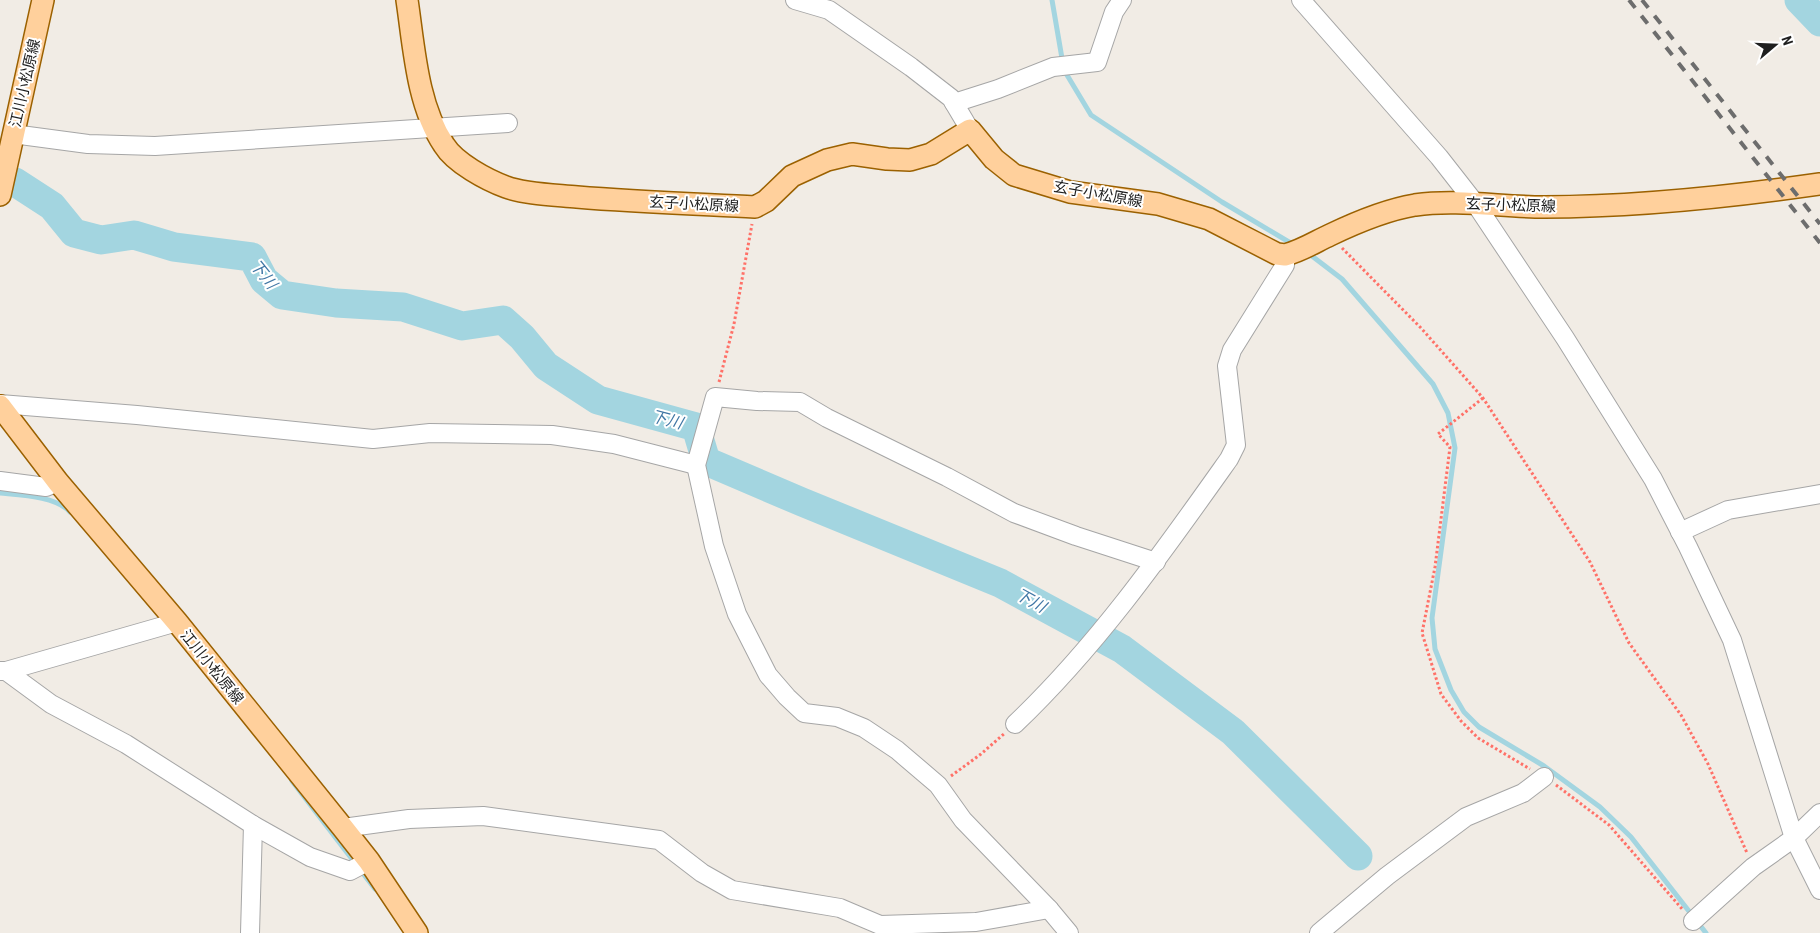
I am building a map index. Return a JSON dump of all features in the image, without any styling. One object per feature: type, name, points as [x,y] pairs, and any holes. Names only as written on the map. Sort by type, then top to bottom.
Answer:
[{"type":"main road","name":"江川小松原線","points":[[0,195],[43,0]]},
{"type":"main road","name":"玄子小松原線","points":[[407,0],[418,79],[434,128],[445,148],[467,167],[507,188],[550,195],[625,201],[755,207],[766,201],[792,176],[828,160],[852,154],[910,160],[931,154],[970,130],[994,159],[1014,175],[1070,192],[1158,204],[1210,219],[1277,254],[1285,255],[1370,216],[1414,206],[1444,203],[1543,207],[1631,204],[1742,196],[1820,184]]},
{"type":"main road","name":"江川小松原線","points":[[0,405],[58,482],[176,622],[343,828],[369,861],[417,933]]},
{"type":"street","points":[[795,0],[829,10],[911,67],[951,98],[970,130]]},
{"type":"street","points":[[954,103],[998,89],[1053,67],[1097,62],[1114,12],[1122,0]]},
{"type":"street","points":[[1301,0],[1439,157],[1475,203],[1566,338],[1652,478],[1732,640],[1794,838],[1820,890]]},
{"type":"street","points":[[13,134],[88,144],[155,146],[508,123]]},
{"type":"street","points":[[1015,724],[1041,700],[1106,627],[1156,562],[1229,459],[1236,445],[1227,366],[1232,350],[1286,265],[1285,255]]},
{"type":"street","points":[[1069,933],[1049,909],[963,820],[938,785],[897,750],[864,728],[837,717],[804,712],[787,697],[768,675],[737,614],[716,554],[696,465],[715,397],[757,401],[800,402],[827,418],[947,477],[1014,513],[1076,536],[1156,562]]},
{"type":"street","points":[[0,405],[137,415],[374,439],[430,433],[552,435],[614,444],[696,465]]},
{"type":"street","points":[[0,481],[46,487],[58,482]]},
{"type":"street","points":[[1680,532],[1728,510],[1820,494]]},
{"type":"street","points":[[3,671],[176,622]]},
{"type":"street","points":[[3,671],[51,704],[126,744],[253,825],[310,856],[350,871],[369,861]]},
{"type":"street","points":[[1319,933],[1387,876],[1466,817],[1524,793],[1544,777]]},
{"type":"street","points":[[1693,921],[1753,868],[1794,838],[1820,814]]},
{"type":"street","points":[[343,828],[409,819],[483,816],[658,840],[702,873],[732,890],[840,908],[880,925],[976,922],[1049,909]]},
{"type":"street","points":[[250,933],[253,825]]},
{"type":"path","points":[[715,397],[734,324],[755,207]]},
{"type":"path","points":[[1329,235],[1421,328],[1483,398],[1590,562],[1629,643],[1681,715],[1708,764],[1753,868]]},
{"type":"path","points":[[1483,398],[1438,434],[1450,447],[1435,567],[1422,633],[1441,694],[1461,721],[1478,738],[1544,777],[1609,825],[1693,921]]},
{"type":"path","points":[[938,785],[981,754],[1015,724]]},
{"type":"waterway","points":[[1052,0],[1064,70],[1091,115],[1222,202],[1294,245]]},
{"type":"waterway","points":[[1799,0],[1820,22]]},
{"type":"waterway","name":"下川","points":[[0,179],[15,182],[52,206],[74,233],[101,240],[134,235],[174,247],[252,257],[264,280],[282,295],[336,303],[403,307],[462,326],[503,320],[522,337],[546,366],[598,400],[696,427],[706,461],[1000,583],[1122,649],[1233,732],[1358,856]]},
{"type":"waterway","points":[[1308,253],[1342,279],[1433,384],[1448,413],[1455,448],[1432,618],[1435,649],[1451,690],[1464,712],[1479,727],[1544,766],[1600,807],[1631,837],[1706,933]]},
{"type":"waterway","points":[[0,493],[47,499],[70,512]]},
{"type":"waterway","points":[[292,781],[375,889]]},
{"type":"railway","points":[[1629,0],[1820,243]]},
{"type":"railway","points":[[1642,0],[1820,224]]}]
